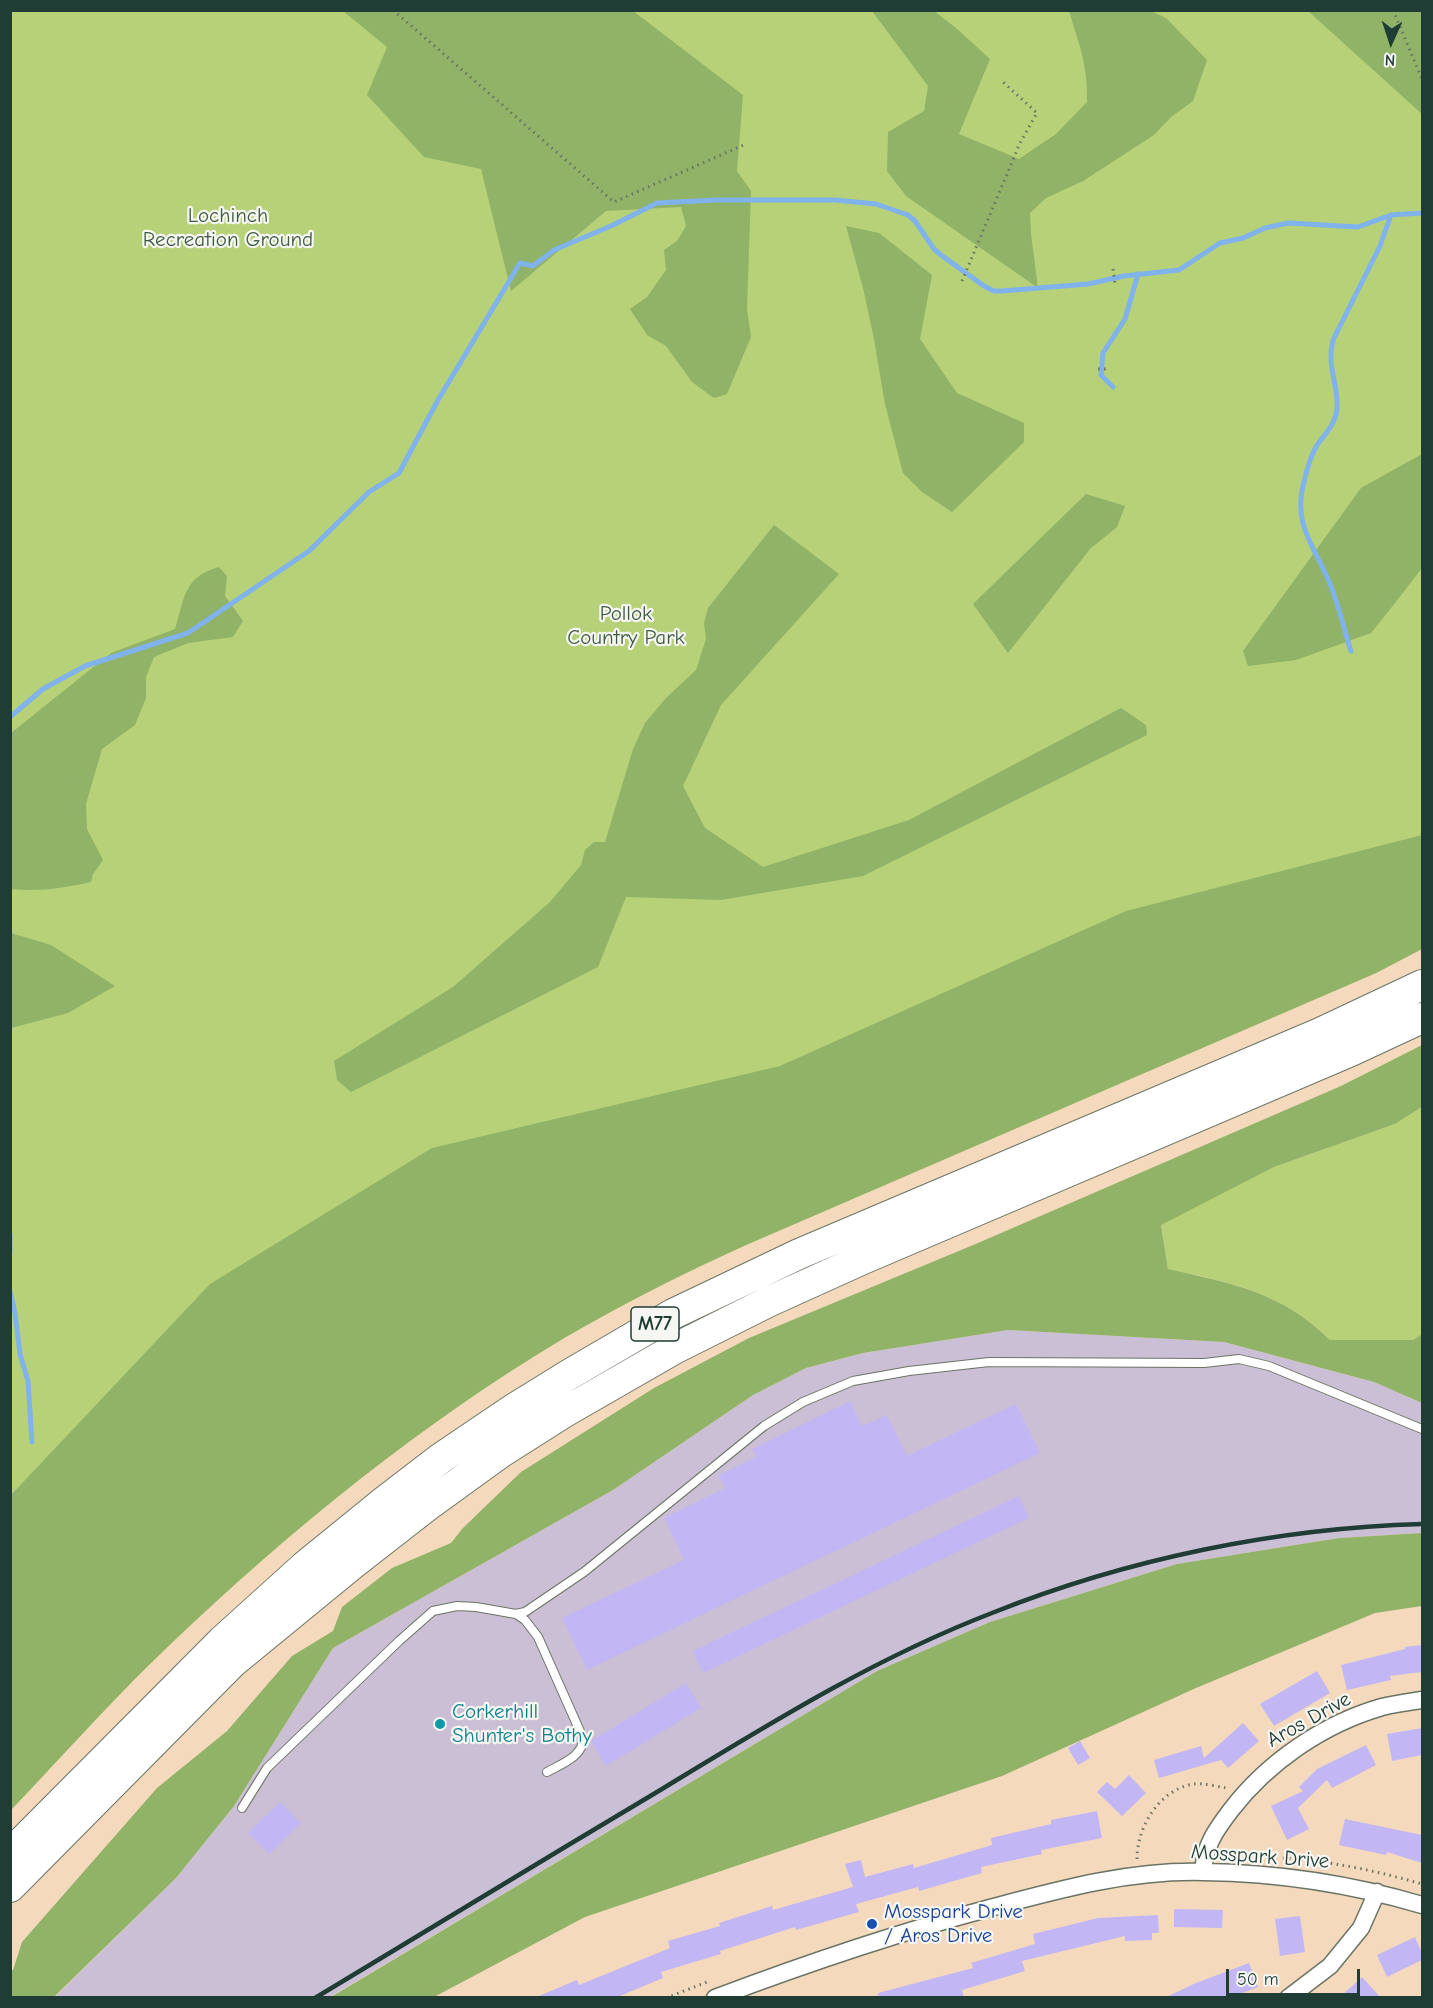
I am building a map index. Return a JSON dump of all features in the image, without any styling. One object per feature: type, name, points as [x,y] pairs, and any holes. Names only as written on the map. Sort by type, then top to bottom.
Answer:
[{"type":"highway","name":"M77","points":[[10,1854],[216,1647],[305,1566],[441,1458],[570,1374],[673,1314],[782,1262],[1320,1033],[1422,985]]},
{"type":"highway","name":"M77","points":[[10,1887],[232,1663],[431,1503],[500,1453],[562,1413],[676,1348],[780,1297],[863,1259],[1243,1098],[1422,1018]]},
{"type":"street","name":"Aros Drive","points":[[1203,1872],[1204,1854],[1215,1830],[1244,1793],[1269,1769],[1300,1746],[1340,1723],[1382,1707],[1422,1700]]},
{"type":"street","name":"Mosspark Drive","points":[[715,1998],[781,1973],[919,1928],[1080,1884],[1136,1876],[1203,1872],[1299,1878],[1377,1892],[1422,1905]]},
{"type":"street","points":[[1288,1998],[1330,1966],[1361,1928],[1377,1892]]},
{"type":"lane","points":[[242,1808],[267,1768],[433,1611],[457,1606],[516,1614],[525,1612],[584,1572],[747,1439],[782,1414],[841,1386],[884,1375],[1011,1361],[1204,1363],[1239,1359],[1269,1366],[1422,1429]]},
{"type":"lane","points":[[516,1614],[525,1620],[537,1637],[583,1738],[583,1747],[579,1753],[547,1772]]},
{"type":"path","points":[[393,10],[614,201],[746,144]]},
{"type":"path","points":[[1393,10],[1422,79]]},
{"type":"path","points":[[962,281],[1020,143],[1037,113],[1003,82]]},
{"type":"path","points":[[1113,269],[1115,284]]},
{"type":"path","points":[[1098,369],[1106,369]]},
{"type":"path","points":[[1136,1876],[1137,1846],[1148,1817],[1161,1802],[1176,1791],[1194,1784],[1214,1785],[1244,1793]]},
{"type":"shaded area","points":[[1008,1330],[1224,1342],[1374,1382],[1422,1403],[1422,1533],[1339,1538],[1177,1564],[990,1622],[877,1671],[330,1997],[54,1998],[176,1878],[234,1806],[333,1648],[613,1490],[753,1395],[806,1368],[863,1353]]},
{"type":"green space","name":"Pollok Country Park","points":[[11,11],[1422,11],[1422,949],[1376,973],[719,1257],[614,1310],[538,1354],[435,1423],[336,1498],[288,1538],[150,1664],[11,1810]]},
{"type":"green space","points":[[343,11],[633,11],[743,95],[737,171],[751,191],[747,309],[751,337],[727,394],[714,398],[692,382],[666,346],[647,335],[630,309],[647,297],[666,270],[664,250],[677,241],[686,226],[681,207],[606,211],[511,291],[481,169],[424,157],[367,95],[387,47]]},
{"type":"green space","points":[[872,11],[934,11],[990,59],[959,134],[1019,159],[1056,134],[1087,102],[1084,65],[1069,11],[1151,11],[1166,18],[1207,60],[1193,101],[1171,117],[1154,135],[1083,181],[1046,198],[1030,213],[1038,288],[906,196],[887,171],[888,132],[924,111],[928,86]]},
{"type":"green space","points":[[1308,11],[1422,11],[1422,114]]},
{"type":"green space","points":[[846,226],[879,233],[932,275],[920,339],[957,393],[1024,423],[1024,442],[952,512],[922,492],[903,473],[885,404],[863,288]]},
{"type":"green space","points":[[1422,454],[1422,568],[1371,633],[1296,660],[1248,666],[1243,651],[1361,488]]},
{"type":"green space","points":[[1086,494],[1125,506],[1117,527],[1090,549],[1008,653],[973,604]]},
{"type":"green space","points":[[774,525],[839,574],[721,705],[683,786],[705,828],[763,867],[909,820],[1121,708],[1146,725],[1147,735],[863,876],[721,900],[626,897],[598,967],[351,1092],[337,1080],[334,1061],[453,987],[550,902],[581,865],[585,850],[594,842],[605,842],[633,749],[645,723],[666,698],[696,670],[706,639],[704,623],[708,608]]},
{"type":"green space","points":[[219,567],[227,576],[225,596],[243,621],[233,637],[188,643],[154,657],[146,677],[146,698],[135,725],[102,749],[86,804],[87,829],[103,860],[93,874],[91,882],[51,889],[11,889],[11,733],[111,653],[175,629],[187,590],[198,577]]},
{"type":"green space","points":[[1422,835],[1422,949],[1376,973],[719,1257],[614,1310],[538,1354],[435,1423],[336,1498],[288,1538],[150,1664],[11,1810],[11,1495],[210,1284],[432,1148],[780,1066],[1126,911]]},
{"type":"green space","points":[[11,933],[51,945],[115,986],[68,1013],[11,1028]]},
{"type":"green space","points":[[1422,1045],[1422,1107],[1395,1124],[1274,1167],[1161,1225],[1168,1269],[1234,1285],[1274,1300],[1312,1324],[1330,1340],[1413,1340],[1422,1334],[1422,1403],[1374,1382],[1224,1342],[1008,1330],[863,1353],[806,1368],[753,1395],[613,1490],[333,1648],[234,1806],[176,1878],[54,1997],[11,1997],[11,1971],[22,1942],[157,1788],[227,1731],[292,1656],[333,1631],[342,1607],[392,1568],[451,1543],[463,1528],[521,1472],[654,1388],[749,1338],[978,1243],[1341,1086]]},
{"type":"green space","points":[[1422,1107],[1422,1334],[1413,1340],[1330,1340],[1294,1311],[1274,1300],[1234,1285],[1168,1269],[1161,1224],[1274,1167],[1395,1124]]},
{"type":"green space","points":[[1422,1533],[1422,1606],[1375,1613],[1196,1688],[1002,1776],[585,1917],[434,1997],[331,1997],[877,1671],[990,1622],[1177,1564],[1339,1538]]},
{"type":"building","points":[[850,1401],[862,1426],[887,1415],[907,1456],[1016,1404],[1040,1453],[587,1670],[562,1618],[684,1560],[664,1518],[725,1488],[719,1475],[756,1457],[752,1449]]},
{"type":"building","points":[[1019,1496],[1029,1518],[703,1673],[693,1651]]},
{"type":"building","points":[[1422,1645],[1422,1672],[1390,1676],[1391,1680],[1347,1690],[1341,1665],[1405,1649],[1405,1647]]},
{"type":"building","points":[[1317,1671],[1330,1693],[1274,1726],[1260,1704]]},
{"type":"building","points":[[686,1683],[701,1708],[606,1766],[591,1741]]},
{"type":"building","points":[[1243,1723],[1259,1741],[1228,1768],[1221,1760],[1159,1778],[1154,1760],[1201,1746],[1204,1758]]},
{"type":"building","points":[[1422,1728],[1422,1755],[1392,1761],[1387,1734]]},
{"type":"building","points":[[1080,1741],[1090,1758],[1078,1765],[1068,1748]]},
{"type":"building","points":[[1366,1745],[1376,1765],[1332,1788],[1327,1780],[1298,1808],[1309,1829],[1287,1840],[1271,1806],[1303,1791],[1299,1787],[1317,1769]]},
{"type":"building","points":[[1129,1775],[1146,1793],[1122,1816],[1097,1792],[1107,1782],[1115,1789]]},
{"type":"building","points":[[280,1802],[301,1823],[269,1854],[248,1833]]},
{"type":"building","points":[[1097,1811],[1102,1838],[1041,1850],[1042,1854],[981,1867],[982,1873],[919,1891],[918,1887],[856,1904],[859,1912],[796,1930],[795,1927],[720,1951],[721,1954],[661,1972],[663,1978],[615,1998],[534,1998],[577,1980],[579,1985],[670,1948],[668,1941],[720,1926],[719,1923],[772,1906],[773,1910],[853,1887],[845,1864],[861,1860],[865,1877],[913,1864],[914,1868],[992,1845],[991,1838],[1051,1824],[1051,1820]]},
{"type":"building","points":[[1345,1819],[1422,1835],[1422,1863],[1387,1852],[1386,1855],[1339,1845]]},
{"type":"building","points":[[1174,1909],[1223,1910],[1222,1928],[1174,1927]]},
{"type":"building","points":[[1158,1915],[1159,1933],[1152,1933],[1152,1940],[1125,1941],[1125,1936],[1022,1961],[1025,1971],[962,1990],[964,1998],[879,1998],[878,1993],[973,1968],[971,1963],[1035,1944],[1033,1934],[1098,1918]]},
{"type":"building","points":[[1300,1916],[1305,1952],[1280,1956],[1275,1919]]},
{"type":"building","points":[[1415,1937],[1422,1953],[1422,1960],[1387,1977],[1377,1955]]},
{"type":"building","points":[[1249,1963],[1258,1987],[1230,1998],[1164,1998],[1196,1983]]},
{"type":"building","points":[[1362,1977],[1381,1998],[1339,1998]]},
{"type":"waterway","points":[[10,717],[43,689],[85,666],[188,633],[309,551],[369,492],[399,473],[438,400],[520,263],[533,266],[554,250],[611,226],[657,203],[716,200],[835,200],[876,204],[908,215],[915,221],[934,249],[994,291],[1088,284],[1124,276],[1179,270],[1220,243],[1288,223],[1358,227],[1391,215],[1422,213]]},
{"type":"waterway","points":[[1351,651],[1331,586],[1306,534],[1301,500],[1311,456],[1336,414],[1337,399],[1331,359],[1333,340],[1380,246],[1391,215]]},
{"type":"waterway","points":[[1113,387],[1101,375],[1103,353],[1125,319],[1138,274]]},
{"type":"waterway","points":[[10,1235],[10,1251]]},
{"type":"waterway","points":[[10,1291],[20,1354],[28,1381],[32,1442]]},
{"type":"railway","points":[[315,1998],[783,1717],[864,1671],[949,1631],[1043,1594],[1149,1562],[1203,1550],[1313,1532],[1422,1524]]},
{"type":"place","name":"Corkerhill Shunter's Bothy","points":[[440,1724]]},
{"type":"place","name":"Mosspark Drive / Aros Drive","points":[[872,1924]]},
{"type":"park label","name":"Lochinch Recreation Ground","points":[[228,228]]}]
